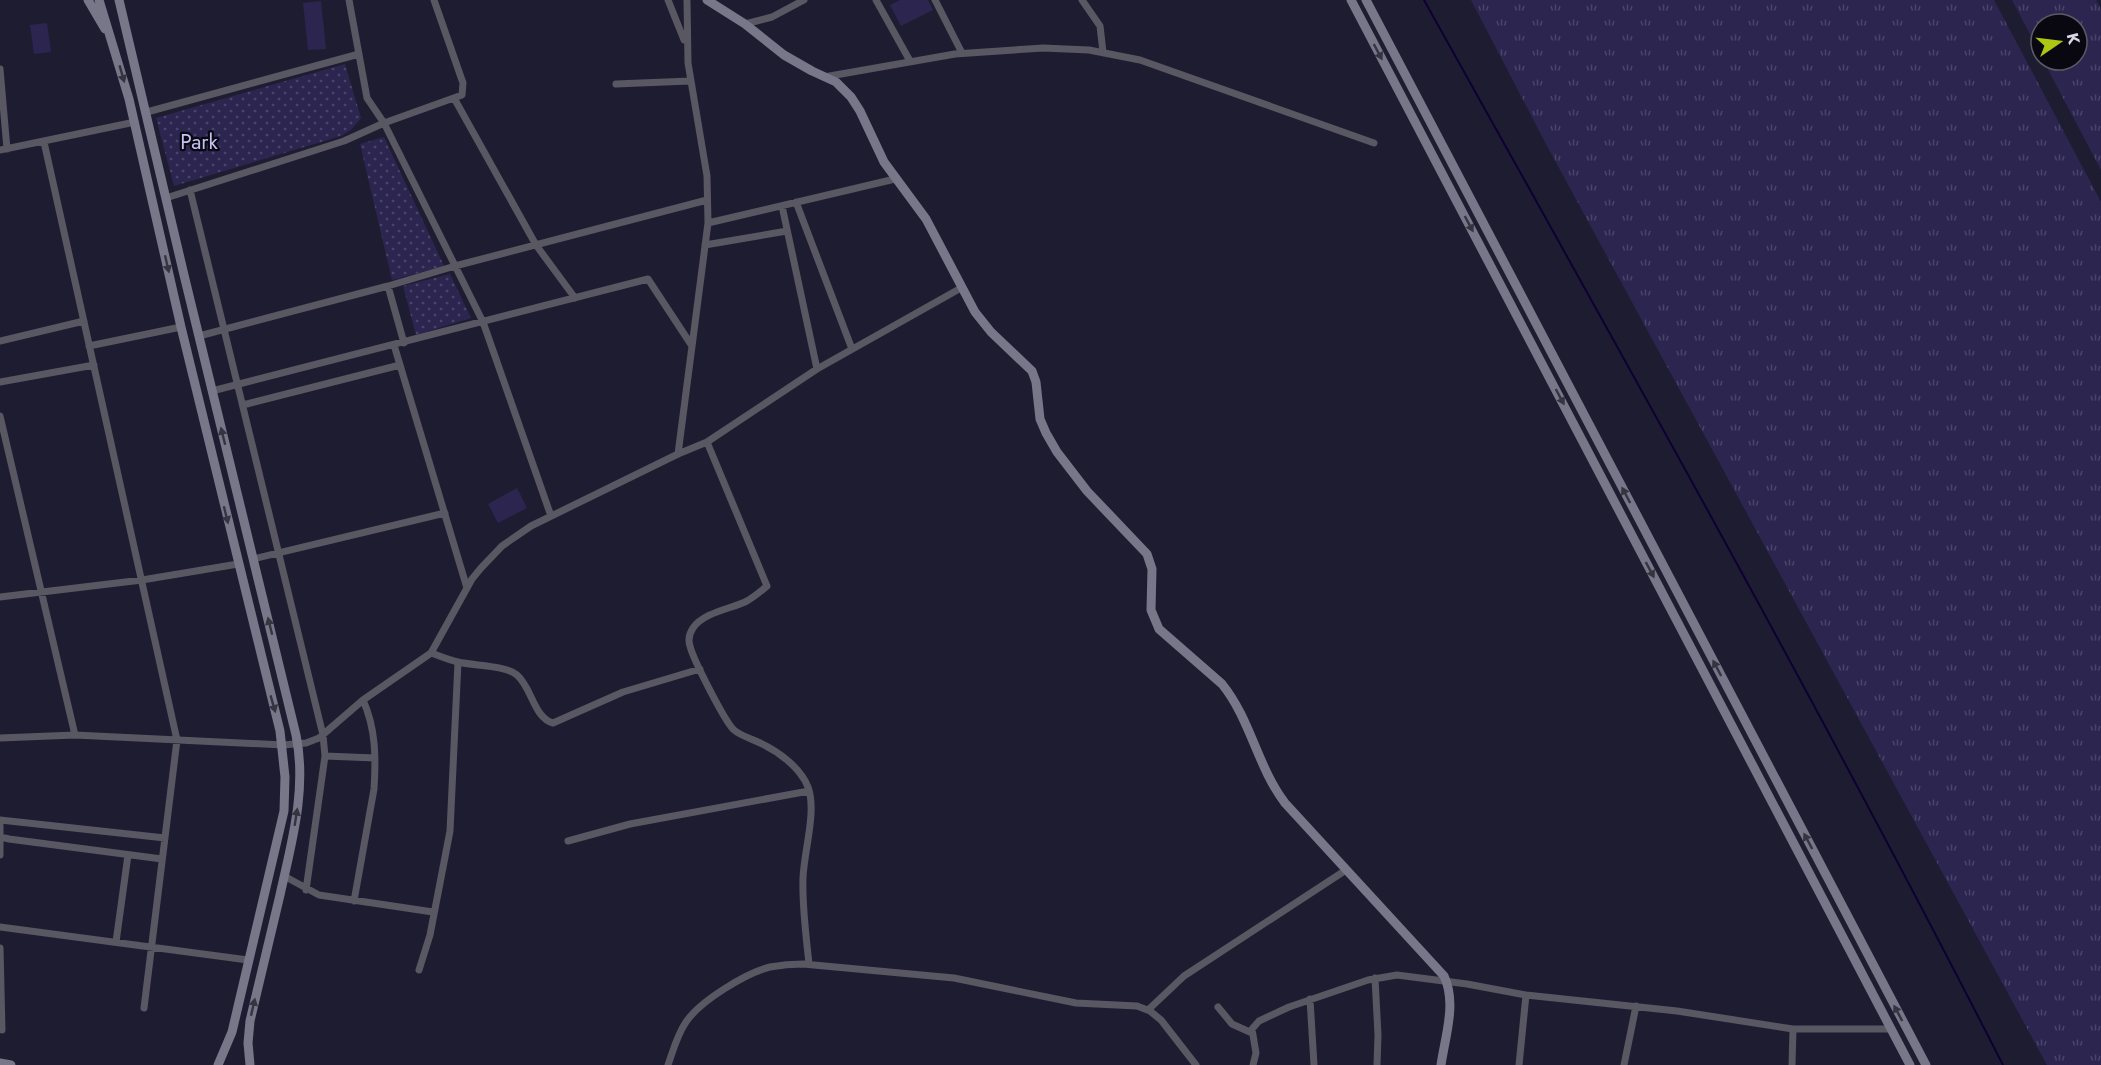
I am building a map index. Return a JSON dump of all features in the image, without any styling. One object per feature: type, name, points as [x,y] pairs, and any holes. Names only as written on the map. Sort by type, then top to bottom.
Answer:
[{"type":"street","points":[[88,0],[115,50]]},
{"type":"street","points":[[99,0],[135,122],[181,327],[283,745],[284,811],[232,1032],[218,1065]]},
{"type":"street","points":[[119,0],[301,764],[300,790],[284,876],[250,1021],[248,1043],[250,1065]]},
{"type":"street","points":[[349,0],[367,98],[384,123],[483,322],[551,516]]},
{"type":"street","points":[[166,198],[344,141],[384,123],[462,95],[463,83],[434,0]]},
{"type":"street","points":[[668,0],[686,45]]},
{"type":"street","points":[[678,454],[708,223],[707,176],[686,45],[687,0]]},
{"type":"street","points":[[707,0],[745,24],[784,55],[841,87],[856,104],[876,148],[926,219],[961,288],[982,322],[1032,371],[1036,381],[1038,410],[1042,426],[1061,458],[1086,491],[1147,554],[1152,569],[1151,610],[1159,629],[1222,684],[1243,716],[1262,767],[1276,792],[1430,960],[1447,982],[1450,1001],[1441,1065]]},
{"type":"street","points":[[745,24],[772,17],[804,0]]},
{"type":"street","points":[[876,0],[910,61]]},
{"type":"street","points":[[935,0],[962,53]]},
{"type":"street","points":[[1082,0],[1098,22],[1103,52]]},
{"type":"street","points":[[1351,0],[1910,1065]]},
{"type":"street","points":[[1366,0],[1926,1065]]},
{"type":"street","points":[[824,77],[962,53],[1057,48],[1103,52],[1140,60],[1374,143]]},
{"type":"street","points":[[147,112],[359,54]]},
{"type":"street","points":[[0,69],[3,149],[135,122]]},
{"type":"street","points":[[616,84],[690,81]]},
{"type":"street","points":[[454,98],[536,244],[575,298]]},
{"type":"street","points":[[44,142],[177,740],[144,1008]]},
{"type":"street","points":[[708,223],[896,179]]},
{"type":"street","points":[[190,190],[323,735],[325,756],[306,890]]},
{"type":"street","points":[[199,336],[707,200]]},
{"type":"street","points":[[796,202],[852,349]]},
{"type":"street","points":[[782,206],[817,369]]},
{"type":"street","points":[[705,245],[787,231]]},
{"type":"street","points":[[212,391],[648,279],[692,346]]},
{"type":"street","points":[[388,286],[404,343]]},
{"type":"street","points":[[0,738],[75,735],[283,745],[314,740],[323,735],[363,700],[431,653],[481,568],[501,546],[521,532],[678,454],[707,442],[817,369],[961,288]]},
{"type":"street","points":[[0,341],[84,321]]},
{"type":"street","points":[[89,346],[181,327]]},
{"type":"street","points":[[394,345],[468,588]]},
{"type":"street","points":[[0,382],[94,364]]},
{"type":"street","points":[[243,405],[400,365]]},
{"type":"street","points":[[0,416],[75,735]]},
{"type":"street","points":[[707,442],[767,586],[748,600],[719,612],[693,627],[689,635],[689,643],[729,725],[739,734],[768,747],[783,758],[802,777],[809,791],[811,806],[802,891],[809,964]]},
{"type":"street","points":[[253,560],[445,513]]},
{"type":"street","points":[[0,597],[142,580],[238,564]]},
{"type":"street","points":[[431,653],[458,662],[515,673],[542,716],[553,723],[623,692],[700,669]]},
{"type":"street","points":[[419,970],[427,948],[450,831],[458,662]]},
{"type":"street","points":[[354,901],[374,789],[375,758],[372,726],[363,700]]},
{"type":"street","points":[[325,756],[375,758]]},
{"type":"street","points":[[568,841],[630,824],[809,791]]},
{"type":"street","points":[[0,855],[0,821],[165,838]]},
{"type":"street","points":[[0,837],[162,860]]},
{"type":"street","points":[[116,942],[128,855]]},
{"type":"street","points":[[1148,1010],[1184,976],[1346,870]]},
{"type":"street","points":[[284,876],[306,890],[319,895],[433,912]]},
{"type":"street","points":[[0,927],[248,960]]},
{"type":"street","points":[[0,948],[2,1029]]},
{"type":"street","points":[[668,1065],[680,1031],[691,1015],[705,1002],[761,970],[809,964],[954,978],[1076,1003],[1131,1005],[1148,1010],[1161,1020],[1196,1065]]},
{"type":"street","points":[[1252,1065],[1256,1053],[1252,1033],[1259,1021],[1310,999],[1375,978],[1397,975],[1467,984],[1526,995],[1636,1006],[1793,1029],[1891,1029]]},
{"type":"street","points":[[1375,978],[1377,1065]]},
{"type":"street","points":[[1519,1065],[1526,995]]},
{"type":"street","points":[[1310,999],[1314,1065]]},
{"type":"street","points":[[1624,1065],[1636,1006]]},
{"type":"street","points":[[1218,1007],[1232,1024],[1252,1033]]},
{"type":"street","points":[[1792,1065],[1793,1029]]},
{"type":"street","points":[[0,1064],[10,1065]]},
{"type":"green space","points":[[900,0],[928,0],[933,10],[901,26],[890,5]]},
{"type":"green space","points":[[1471,0],[1994,0],[2029,66],[2029,72],[2032,72],[2101,202],[2101,1065],[2047,1065],[1546,144]]},
{"type":"green space","points":[[2012,0],[2096,0],[2101,9],[2101,170],[2049,72],[2089,72],[2089,12],[2029,12],[2029,32]]},
{"type":"green space","points":[[321,1],[326,49],[308,50],[303,3]]},
{"type":"green space","points":[[47,23],[51,52],[34,54],[30,25]]},
{"type":"green space","name":"Park","points":[[345,64],[361,118],[351,130],[341,136],[174,186],[156,118]]},
{"type":"green space","points":[[384,137],[444,266],[392,280],[360,144]]},
{"type":"green space","points":[[450,274],[471,318],[416,335],[403,286]]},
{"type":"green space","points":[[517,488],[527,508],[498,523],[488,504]]},
{"type":"waterway","points":[[1424,0],[1791,663],[2003,1065]]}]
